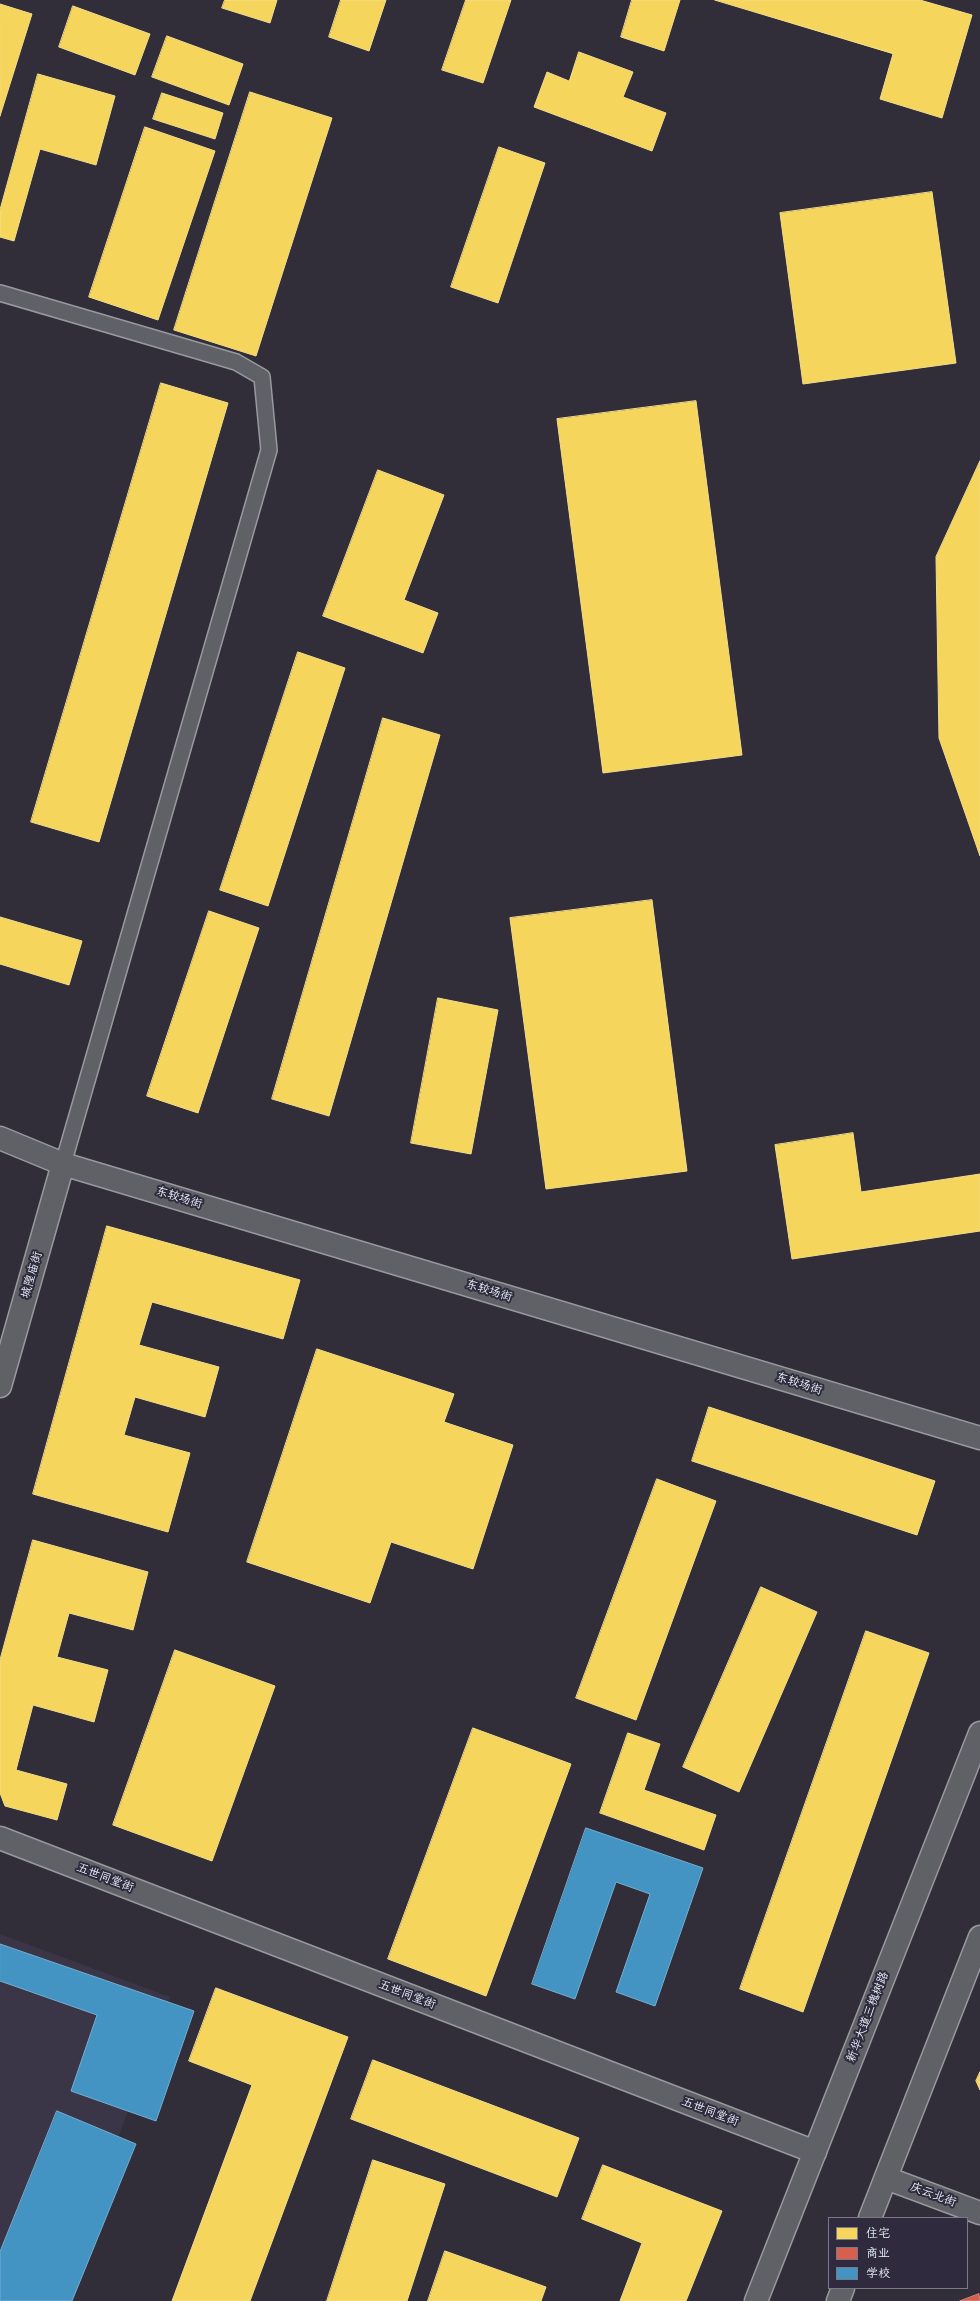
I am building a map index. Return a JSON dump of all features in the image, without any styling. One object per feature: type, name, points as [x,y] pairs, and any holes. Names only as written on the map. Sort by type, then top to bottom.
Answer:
[{"type":"street","name":"东较场街","points":[[0,1138],[63,1164],[980,1438]]},
{"type":"street","name":"城隍庙街","points":[[0,1386],[63,1164]]},
{"type":"street","name":"新华大道三槐树路","points":[[756,2301],[980,1733]]},
{"type":"street","name":"五世同堂街","points":[[0,1838],[815,2152]]},
{"type":"street","points":[[870,2217],[980,1937]]},
{"type":"street","name":"庆云北街","points":[[886,2178],[980,2213]]},
{"type":"street","points":[[838,2301],[843,2289]]},
{"type":"lane","points":[[0,292],[236,362],[256,373],[262,377],[269,450],[63,1164]]},
{"type":"shaded area","points":[[0,1934],[170,1997],[58,2301],[0,2301]]},
{"type":"building: 住宅","points":[[225,0],[277,0],[270,23],[222,8]]},
{"type":"building: 住宅","points":[[341,0],[386,0],[369,51],[329,37]]},
{"type":"building: 住宅","points":[[466,0],[511,0],[483,83],[442,70]]},
{"type":"building: 住宅","points":[[632,0],[680,0],[664,51],[621,37]]},
{"type":"building: 住宅","points":[[715,0],[920,0],[972,15],[942,118],[880,99],[893,54]]},
{"type":"building: 住宅","points":[[0,4],[32,14],[0,116]]},
{"type":"building: 住宅","points":[[73,6],[150,34],[135,75],[59,47]]},
{"type":"building: 住宅","points":[[167,36],[243,64],[229,105],[152,77]]},
{"type":"building: 住宅","points":[[579,52],[633,72],[623,97],[666,113],[652,151],[534,107],[547,72],[569,81]]},
{"type":"building: 住宅","points":[[38,74],[115,96],[96,165],[40,149],[14,241],[0,237],[0,210]]},
{"type":"building: 住宅","points":[[250,92],[332,118],[256,356],[174,330]]},
{"type":"building: 住宅","points":[[162,93],[223,113],[215,139],[153,119]]},
{"type":"building: 住宅","points":[[145,127],[215,151],[158,320],[89,297]]},
{"type":"building: 住宅","points":[[499,147],[545,163],[498,303],[451,287]]},
{"type":"building: 住宅","points":[[932,192],[956,363],[803,384],[780,213]]},
{"type":"building: 住宅","points":[[161,383],[228,403],[99,842],[31,822]]},
{"type":"building: 住宅","points":[[696,401],[742,755],[603,773],[557,419]]},
{"type":"building: 住宅","points":[[980,461],[980,856],[939,738],[936,557]]},
{"type":"building: 住宅","points":[[378,470],[444,495],[404,600],[438,613],[423,653],[323,616]]},
{"type":"building: 住宅","points":[[298,652],[345,668],[268,906],[220,890]]},
{"type":"building: 住宅","points":[[383,718],[440,735],[329,1116],[272,1099]]},
{"type":"building: 住宅","points":[[652,900],[687,1171],[546,1189],[510,918]]},
{"type":"building: 住宅","points":[[209,911],[259,928],[198,1113],[147,1096]]},
{"type":"building: 住宅","points":[[0,917],[82,941],[69,985],[0,964]]},
{"type":"building: 住宅","points":[[438,998],[498,1010],[471,1154],[411,1143]]},
{"type":"building: 住宅","points":[[853,1133],[861,1192],[980,1174],[980,1231],[792,1259],[775,1145]]},
{"type":"building: 住宅","points":[[107,1226],[300,1280],[283,1339],[152,1302],[139,1345],[219,1367],[205,1417],[135,1397],[124,1435],[190,1453],[168,1532],[33,1494]]},
{"type":"building: 住宅","points":[[317,1349],[454,1394],[444,1422],[513,1445],[473,1569],[391,1542],[370,1603],[247,1562]]},
{"type":"building: 住宅","points":[[709,1407],[935,1481],[917,1535],[692,1461]]},
{"type":"building: 住宅","points":[[657,1479],[716,1501],[636,1720],[576,1698]]},
{"type":"building: 住宅","points":[[33,1540],[148,1572],[133,1630],[69,1613],[57,1657],[108,1670],[94,1722],[33,1705],[16,1770],[67,1784],[57,1820],[5,1806],[0,1793],[0,1660]]},
{"type":"building: 住宅","points":[[761,1587],[817,1612],[739,1792],[683,1767]]},
{"type":"building: 住宅","points":[[866,1631],[929,1653],[803,2012],[740,1989]]},
{"type":"building: 住宅","points":[[175,1650],[275,1686],[212,1861],[113,1825]]},
{"type":"building: 住宅","points":[[473,1728],[571,1764],[486,1996],[388,1959]]},
{"type":"building: 住宅","points":[[628,1733],[660,1744],[644,1790],[716,1815],[704,1850],[600,1813]]},
{"type":"building: 住宅","points":[[216,1988],[348,2037],[250,2301],[172,2301],[252,2085],[189,2061]]},
{"type":"building: 住宅","points":[[373,2060],[579,2138],[557,2197],[351,2119]]},
{"type":"building: 住宅","points":[[980,2072],[980,2090],[976,2081]]},
{"type":"building: 住宅","points":[[373,2160],[445,2184],[407,2301],[327,2301]]},
{"type":"building: 住宅","points":[[603,2165],[722,2211],[686,2301],[620,2301],[642,2243],[582,2219]]},
{"type":"building: 住宅","points":[[445,2251],[546,2287],[541,2301],[428,2301]]},
{"type":"building: 商业","points":[[979,2294],[980,2301],[960,2301]]},
{"type":"building: 学校","points":[[586,1828],[703,1868],[655,2006],[616,1992],[650,1894],[616,1882],[575,1999],[532,1984]]},
{"type":"building: 学校","points":[[0,1944],[194,2011],[156,2121],[71,2091],[97,2015],[0,1981]]},
{"type":"building: 学校","points":[[57,2111],[136,2144],[72,2301],[0,2301],[0,2252]]}]
